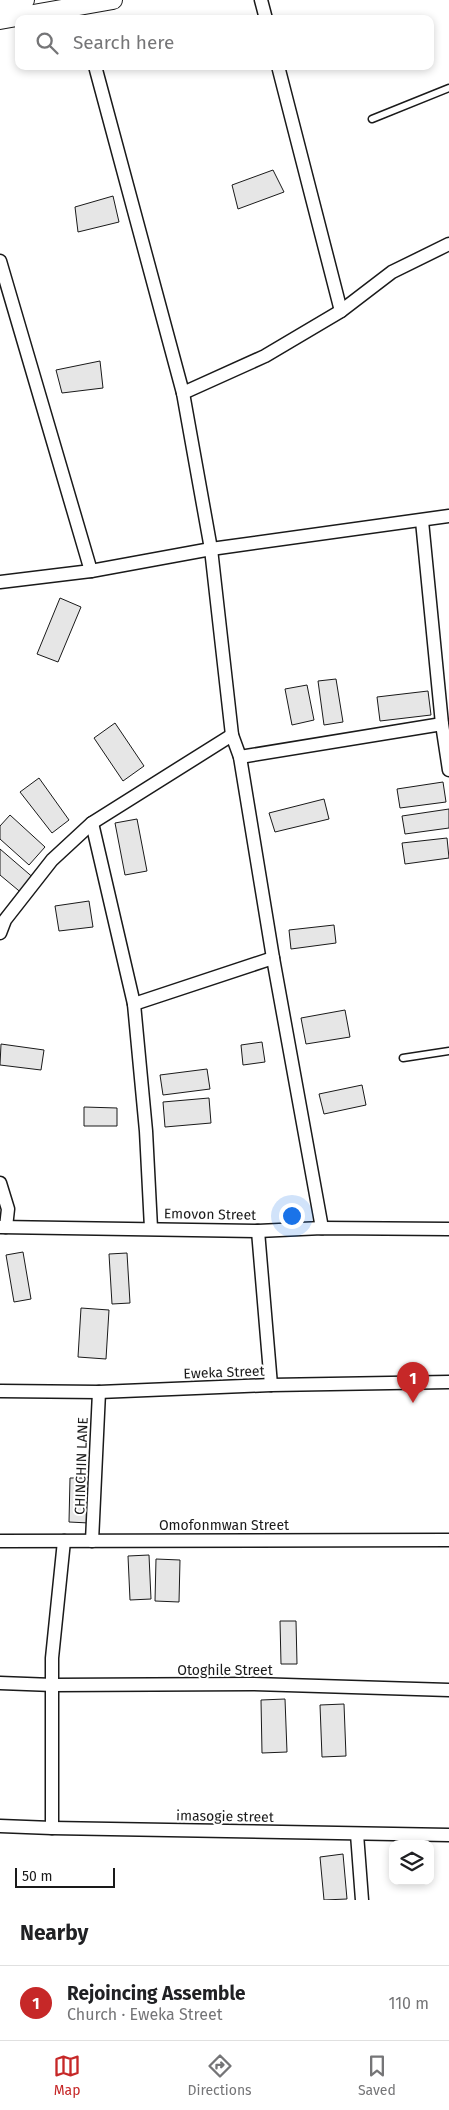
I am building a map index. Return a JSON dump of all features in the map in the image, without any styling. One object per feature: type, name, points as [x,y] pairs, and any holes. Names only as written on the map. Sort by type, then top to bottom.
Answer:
[{"type":"street","points":[[0,4],[25,0]]},
{"type":"street","points":[[50,15],[80,12],[113,0]]},
{"type":"street","points":[[261,0],[265,15]]},
{"type":"street","points":[[0,20],[15,18]]},
{"type":"street","points":[[96,70],[183,393],[211,549],[232,735],[240,757],[273,958],[322,1228]]},
{"type":"street","points":[[279,70],[341,311]]},
{"type":"street","points":[[183,393],[265,356],[341,311],[392,272],[449,244]]},
{"type":"street","points":[[0,261],[5,295],[91,571]]},
{"type":"street","points":[[0,582],[91,571],[211,549],[449,516]]},
{"type":"street","points":[[422,521],[442,724],[449,770]]},
{"type":"street","points":[[240,757],[442,724]]},
{"type":"street","points":[[0,933],[5,920],[52,860],[92,823],[232,735]]},
{"type":"street","points":[[92,823],[134,1004],[146,1131],[151,1228]]},
{"type":"street","points":[[134,1004],[273,958]]},
{"type":"street","points":[[0,1183],[8,1209],[3,1227]]},
{"type":"street","name":"Emovon Street","points":[[3,1227],[258,1231],[322,1228],[449,1229]]},
{"type":"street","points":[[258,1231],[271,1385]]},
{"type":"street","name":"Eweka Street","points":[[0,1391],[99,1392],[271,1385],[449,1382]]},
{"type":"street","name":"CHINCHIN LANE","points":[[92,1541],[99,1392]]},
{"type":"street","name":"Omofonmwan Street","points":[[0,1541],[449,1540]]},
{"type":"street","points":[[52,1828],[52,1658],[64,1541]]},
{"type":"street","name":"Otoghile Street","points":[[0,1683],[53,1685],[254,1684],[449,1690]]},
{"type":"street","name":"imasogie street","points":[[0,1826],[449,1835]]},
{"type":"street","points":[[357,1834],[362,1900]]},
{"type":"lane","points":[[372,119],[449,88]]},
{"type":"lane","points":[[403,1058],[449,1051]]},
{"type":"building","points":[[273,170],[284,192],[238,209],[232,185]]},
{"type":"building","points":[[113,196],[119,222],[78,232],[75,207]]},
{"type":"building","points":[[100,361],[103,388],[62,393],[56,370]]},
{"type":"building","points":[[60,598],[81,607],[58,662],[37,654]]},
{"type":"building","points":[[336,679],[343,722],[324,725],[318,681]]},
{"type":"building","points":[[307,685],[314,720],[292,725],[285,689]]},
{"type":"building","points":[[428,691],[431,715],[380,721],[377,697]]},
{"type":"building","points":[[115,723],[144,766],[123,781],[94,738]]},
{"type":"building","points":[[39,778],[69,820],[52,833],[20,792]]},
{"type":"building","points":[[443,782],[446,802],[400,808],[397,789]]},
{"type":"building","points":[[324,799],[329,819],[275,832],[269,813]]},
{"type":"building","points":[[449,809],[449,828],[405,834],[402,816]]},
{"type":"building","points":[[10,815],[45,847],[29,865],[0,839],[0,826]]},
{"type":"building","points":[[137,819],[147,871],[125,875],[115,823]]},
{"type":"building","points":[[447,838],[449,858],[405,864],[402,843]]},
{"type":"building","points":[[0,849],[36,880],[24,895],[0,875]]},
{"type":"building","points":[[89,901],[93,927],[59,931],[55,906]]},
{"type":"building","points":[[334,925],[336,943],[291,949],[289,930]]},
{"type":"building","points":[[345,1010],[350,1037],[306,1044],[301,1018]]},
{"type":"building","points":[[262,1042],[265,1062],[243,1065],[241,1045]]},
{"type":"building","points":[[1,1044],[44,1050],[41,1070],[0,1065]]},
{"type":"building","points":[[207,1069],[210,1089],[163,1095],[160,1075]]},
{"type":"building","points":[[362,1085],[366,1105],[324,1114],[319,1094]]},
{"type":"building","points":[[209,1098],[211,1123],[165,1127],[163,1102]]},
{"type":"building","points":[[84,1107],[117,1108],[117,1126],[84,1126]]},
{"type":"building","points":[[23,1252],[31,1299],[14,1302],[6,1255]]},
{"type":"building","points":[[127,1253],[130,1303],[112,1304],[109,1254]]},
{"type":"building","points":[[81,1308],[109,1310],[106,1359],[78,1357]]},
{"type":"building","points":[[70,1478],[91,1478],[89,1523],[69,1522]]},
{"type":"building","points":[[149,1555],[151,1599],[130,1600],[128,1556]]},
{"type":"building","points":[[156,1559],[180,1560],[179,1602],[155,1601]]},
{"type":"building","points":[[280,1621],[296,1621],[297,1664],[281,1664]]},
{"type":"building","points":[[285,1699],[287,1752],[262,1753],[261,1700]]},
{"type":"building","points":[[344,1704],[346,1756],[322,1757],[320,1705]]},
{"type":"building","points":[[343,1854],[347,1899],[324,1900],[320,1857]]},
{"type":"place","name":"Rejoincing Assemble","points":[[413,1403]]}]
